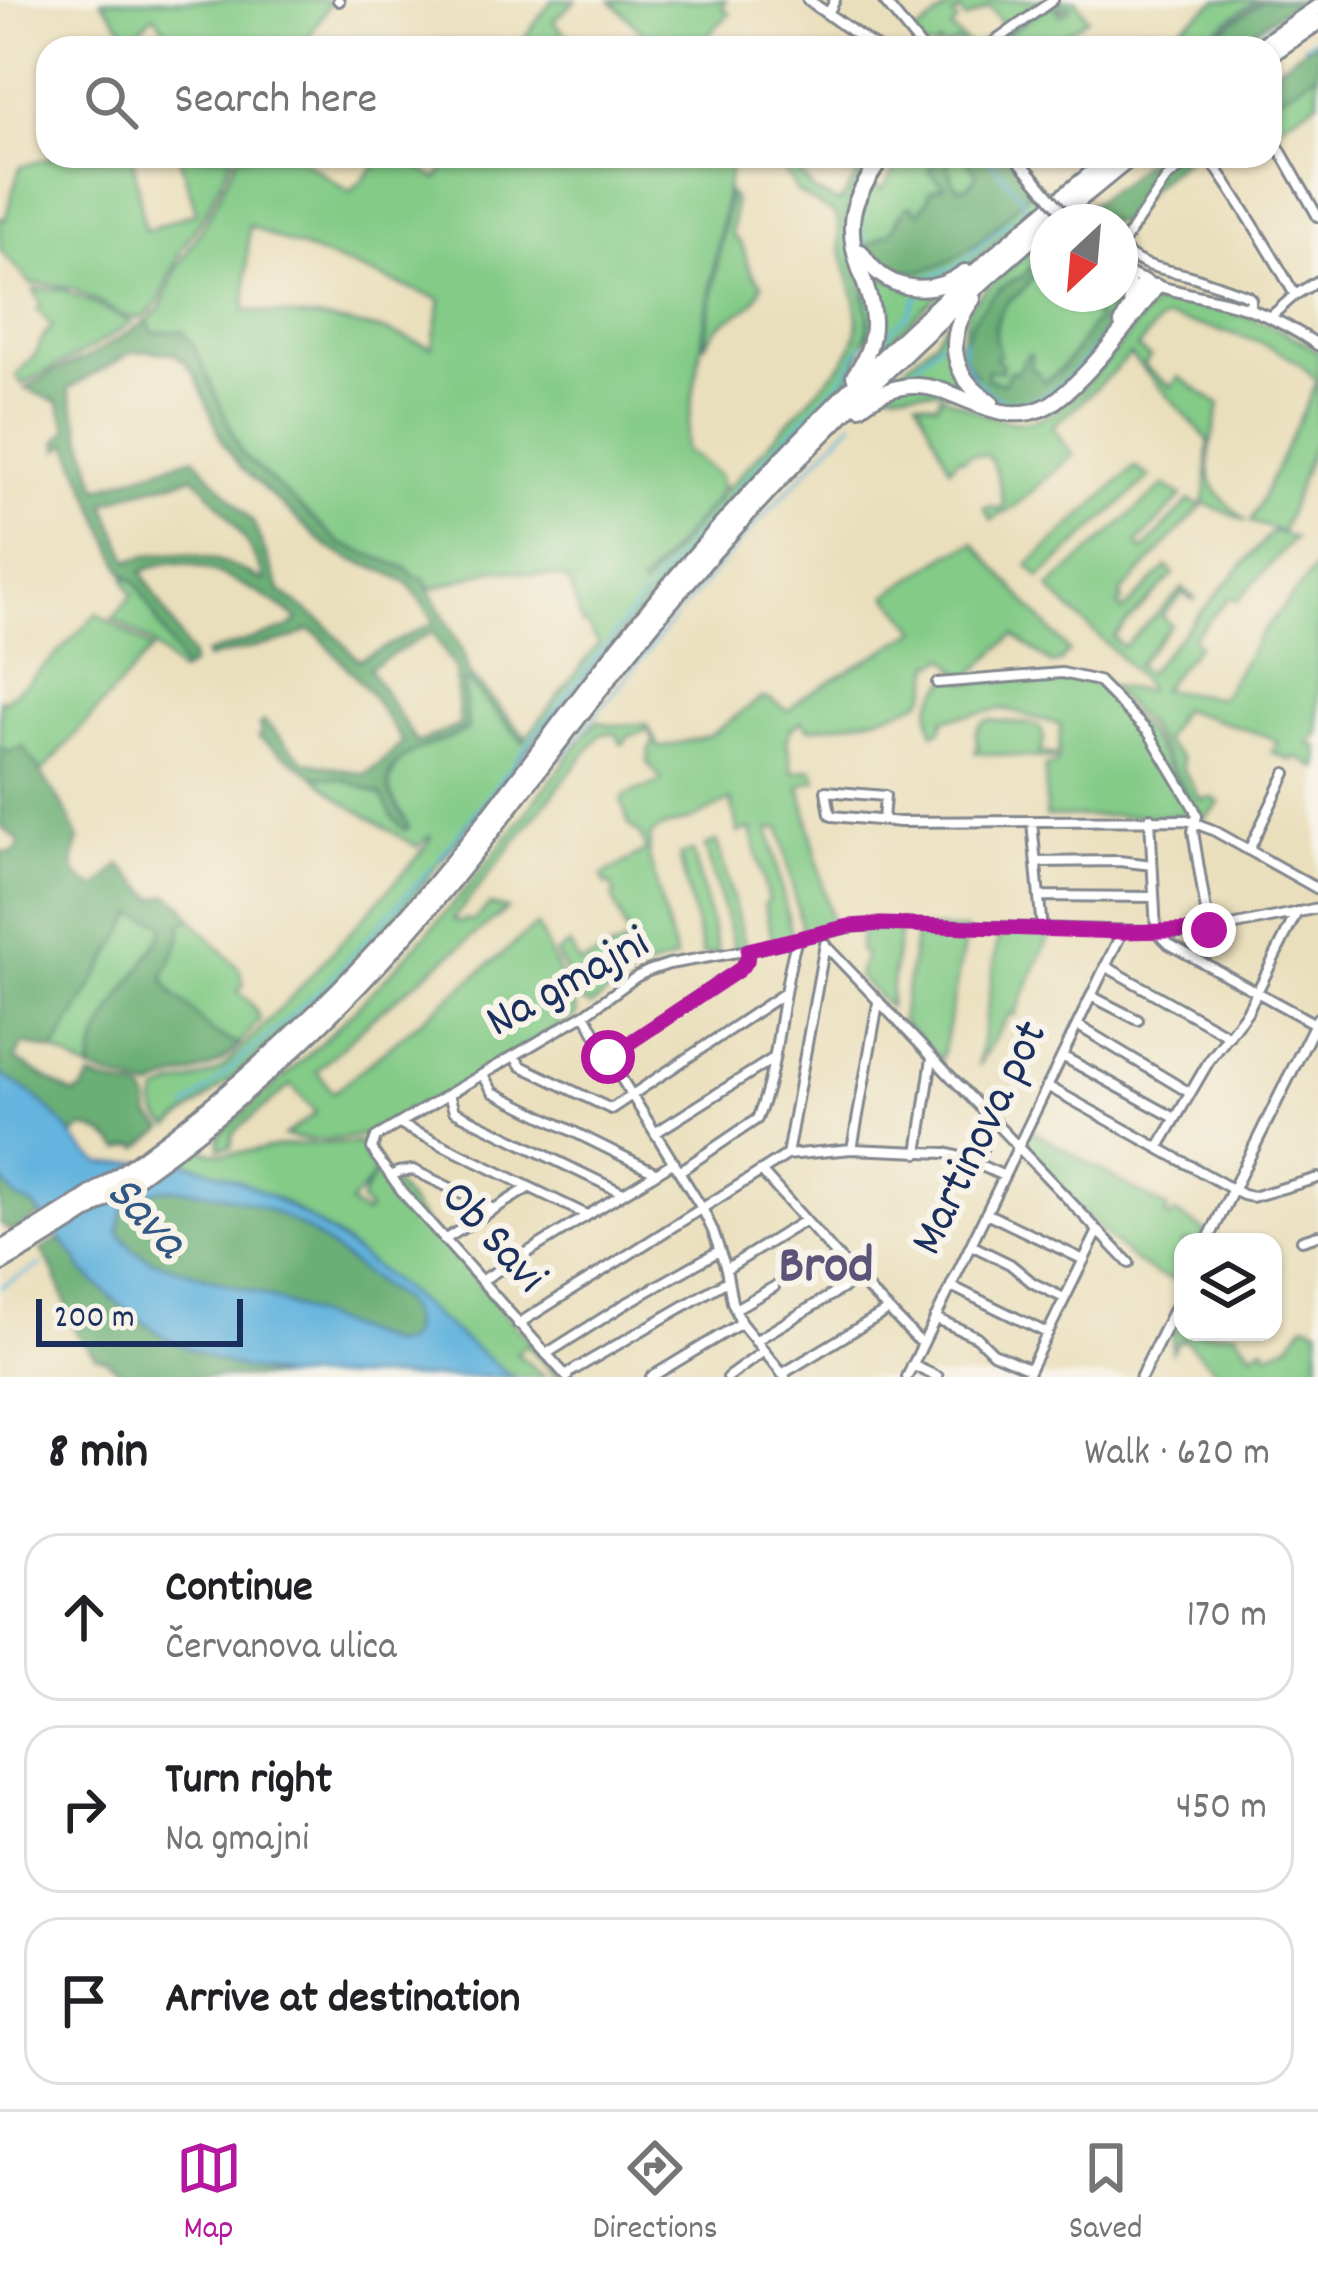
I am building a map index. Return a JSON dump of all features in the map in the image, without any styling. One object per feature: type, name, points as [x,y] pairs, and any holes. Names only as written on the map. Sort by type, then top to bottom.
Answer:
[{"type":"highway","points":[[1276,36],[1318,7]]},
{"type":"highway","points":[[1282,47],[1318,22]]},
{"type":"highway","points":[[810,430],[861,367],[871,340],[872,304],[856,257],[852,224],[856,204],[877,168]]},
{"type":"highway","points":[[186,1134],[389,936],[728,516],[906,335],[1100,168]]},
{"type":"highway","points":[[1074,204],[1118,168]]},
{"type":"highway","points":[[854,237],[877,273],[916,289],[947,282],[986,254],[1009,250]]},
{"type":"highway","points":[[0,1264],[97,1190],[186,1134],[288,1055],[345,1001],[468,860],[658,616],[733,530],[1009,250],[1030,237]]},
{"type":"highway","points":[[1009,250],[1000,274],[968,305],[955,345],[960,370],[972,389],[1012,412]]},
{"type":"highway","points":[[831,426],[875,396],[913,385],[945,390],[987,408],[1040,409],[1060,398],[1130,323],[1150,285]]},
{"type":"highway","points":[[1138,297],[1150,285]]},
{"type":"highway","points":[[1110,343],[1127,312]]},
{"type":"highway","points":[[0,1250],[21,1245]]},
{"type":"street","points":[[808,0],[859,36]]},
{"type":"street","points":[[828,14],[835,0]]},
{"type":"street","points":[[883,0],[912,36]]},
{"type":"street","points":[[1003,36],[1053,0]]},
{"type":"street","points":[[1282,153],[1318,217]]},
{"type":"street","points":[[1026,168],[1056,204]]},
{"type":"street","points":[[1180,168],[1166,179],[1120,245],[1148,265],[1248,296],[1249,309]]},
{"type":"street","points":[[1216,168],[1295,295]]},
{"type":"street","points":[[1138,279],[1249,309],[1318,345]]},
{"type":"street","points":[[1270,317],[1318,281]]},
{"type":"street","points":[[938,683],[1062,673],[1098,681],[1149,733],[1194,808],[1193,831],[1209,930]]},
{"type":"street","points":[[1250,850],[1286,773]]},
{"type":"street","points":[[883,820],[885,796],[826,791],[832,816],[883,820],[953,823],[1150,818],[1195,822],[1318,889]]},
{"type":"street","points":[[1150,818],[1156,932],[1256,993],[1316,1021],[1212,1233]]},
{"type":"street","points":[[1032,821],[1042,930]]},
{"type":"street","points":[[1037,862],[1152,865]]},
{"type":"street","points":[[1040,896],[1154,898]]},
{"type":"street","name":"Na gmajni","points":[[372,1142],[585,1014],[636,977],[669,964],[849,926],[1209,930],[1318,908]]},
{"type":"street","points":[[1159,1147],[1209,1061],[1247,1012],[1297,912]]},
{"type":"street","points":[[787,1155],[824,932]]},
{"type":"street","name":"Martinova pot","points":[[907,1377],[1122,932]]},
{"type":"street","points":[[481,1281],[657,1173],[757,1119],[774,1058],[796,939]]},
{"type":"street","points":[[825,945],[1129,1263]]},
{"type":"street","points":[[608,1057],[739,970],[747,961],[748,950]]},
{"type":"street","points":[[1105,966],[1229,1036]]},
{"type":"street","points":[[514,1056],[521,1066],[611,1109],[783,994]]},
{"type":"street","points":[[1091,996],[1138,1020]]},
{"type":"street","points":[[852,1150],[878,1001]]},
{"type":"street","points":[[585,1014],[703,1210],[741,1323],[784,1375],[888,1310]]},
{"type":"street","points":[[1077,1025],[1190,1093]]},
{"type":"street","points":[[1062,1056],[1175,1118]]},
{"type":"street","points":[[918,1153],[932,1057]]},
{"type":"street","points":[[655,1133],[774,1058]]},
{"type":"street","points":[[482,1075],[493,1092],[657,1173]]},
{"type":"street","points":[[1047,1086],[1252,1197],[1318,1178]]},
{"type":"street","points":[[449,1095],[454,1111],[624,1193]]},
{"type":"street","points":[[977,1165],[990,1118]]},
{"type":"street","points":[[400,1124],[588,1216]]},
{"type":"street","name":"Ob Savi","points":[[372,1142],[376,1156],[421,1216],[566,1376]]},
{"type":"street","points":[[518,1324],[787,1155],[852,1150],[945,1153],[1004,1177]]},
{"type":"street","points":[[391,1177],[413,1170],[492,1208]]},
{"type":"street","points":[[760,1171],[923,1342]]},
{"type":"street","points":[[444,1240],[530,1187]]},
{"type":"street","points":[[986,1213],[1084,1260]]},
{"type":"street","points":[[726,1269],[804,1221]]},
{"type":"street","points":[[935,1318],[977,1337],[993,1353],[1028,1373],[1098,1231]]},
{"type":"street","points":[[1302,1240],[1318,1235]]},
{"type":"street","points":[[971,1245],[1064,1298]]},
{"type":"street","points":[[546,1354],[719,1250]]},
{"type":"street","points":[[755,1341],[858,1279]]},
{"type":"street","points":[[566,1376],[727,1281]]},
{"type":"street","points":[[951,1286],[1047,1333]]},
{"type":"street","points":[[735,1309],[774,1287]]},
{"type":"street","points":[[1141,1377],[1174,1310]]},
{"type":"street","points":[[651,1377],[741,1323]]},
{"type":"street","points":[[728,1377],[764,1352]]},
{"type":"street","points":[[912,1365],[938,1377]]},
{"type":"green space","points":[[101,0],[332,0],[310,36],[170,36],[154,15],[129,36]]},
{"type":"green space","points":[[552,0],[576,0],[553,21],[568,36],[526,36]]},
{"type":"green space","points":[[726,0],[722,7],[730,13],[707,36],[647,36],[611,1]]},
{"type":"green space","points":[[959,0],[1050,0],[999,36],[991,36],[1005,27],[989,7],[965,20],[960,10],[953,15],[957,22],[951,29],[959,36],[914,35]]},
{"type":"green space","points":[[1056,0],[1076,0],[1088,18],[1062,36],[1005,36],[1052,3],[1061,15],[1071,8],[1061,10]]},
{"type":"green space","points":[[1218,0],[1257,0],[1207,36],[1167,36]]},
{"type":"green space","points":[[1263,0],[1298,0],[1246,36],[1213,36]]},
{"type":"green space","points":[[1318,39],[1318,73],[1282,95],[1282,64]]},
{"type":"green space","points":[[1318,73],[1318,101],[1282,123],[1282,95]]},
{"type":"green space","points":[[36,162],[36,168],[135,168],[145,231],[196,212],[183,168],[227,168],[181,250],[158,303],[141,318],[126,317],[73,289],[31,284],[0,250],[0,217],[5,220],[20,167]]},
{"type":"green space","points":[[232,168],[314,168],[350,192],[374,168],[419,168],[437,179],[445,168],[730,168],[685,445],[686,451],[719,475],[722,486],[642,588],[722,495],[725,487],[840,366],[855,337],[855,298],[836,215],[798,193],[782,168],[796,168],[814,191],[837,202],[861,168],[867,168],[851,197],[845,223],[870,322],[847,381],[656,592],[366,951],[272,1044],[170,1127],[156,1112],[158,1093],[224,1067],[431,839],[417,847],[341,800],[313,775],[368,787],[384,799],[392,816],[404,817],[388,790],[392,774],[418,749],[468,729],[463,682],[523,742],[599,643],[582,624],[569,581],[494,569],[432,589],[406,568],[341,544],[274,485],[242,454],[194,346],[169,333],[153,332],[147,321],[160,309]],"holes":[[[249,225],[441,300],[432,347],[332,320],[245,311]]]},
{"type":"green space","points":[[897,168],[972,168],[975,179],[960,188],[953,183],[952,173],[930,172],[945,186],[919,213],[900,213],[892,231],[867,251],[859,218],[870,185],[882,190]]},
{"type":"green space","points":[[931,168],[950,168],[953,183],[960,188],[967,187],[976,173],[972,168],[1017,168],[1034,186],[986,236],[945,263],[924,271],[902,271],[867,251],[868,245],[892,231],[906,207],[919,212],[930,191],[944,186]]},
{"type":"green space","points":[[1138,168],[1175,168],[1137,204],[1092,204]]},
{"type":"green space","points":[[1034,186],[1045,200],[1030,204],[1030,213],[963,270],[945,280],[909,282],[910,272],[964,253]]},
{"type":"green space","points":[[729,193],[734,200],[732,236],[762,284],[754,301],[717,328],[704,346]]},
{"type":"green space","points":[[1030,251],[1030,268],[1023,277],[998,289],[969,325],[966,360],[976,374],[970,375],[958,350],[969,308]]},
{"type":"green space","points":[[870,254],[880,263],[905,271],[898,281]]},
{"type":"green space","points":[[865,266],[877,277],[946,287],[870,359]]},
{"type":"green space","points":[[1030,268],[1025,289],[998,317],[995,335],[1000,354],[995,358],[1002,363],[1002,371],[987,370],[987,379],[1004,383],[1028,354],[1030,367],[1043,382],[1071,357],[1099,321],[1091,312],[1120,312],[1079,372],[1043,400],[1023,406],[1003,404],[972,383],[976,374],[964,347],[981,308],[1002,287],[1023,277]]},
{"type":"green space","points":[[1030,280],[1030,312],[1092,312],[1100,321],[1093,323],[1064,365],[1043,382],[1030,367],[1031,356],[1016,374],[1010,371],[1004,384],[986,379],[987,370],[1002,371],[1002,363],[994,358],[1001,313]]},
{"type":"green space","points":[[61,289],[132,322],[22,384],[16,376],[52,326],[37,310],[41,305],[34,290]]},
{"type":"green space","points":[[1162,296],[1262,322],[1318,351],[1318,432],[1282,532],[1251,522],[1317,382],[1269,346],[1168,318],[1137,348],[1150,357],[1144,366],[1171,387],[1179,377],[1220,405],[1209,456],[1212,482],[1247,521],[1203,503],[1209,441],[1130,355],[1052,426],[1073,455],[1014,507],[992,520],[984,508],[1000,509],[1004,503],[988,456],[959,457],[950,468],[917,400],[937,404],[941,395],[1010,421],[1033,420],[1055,411],[1095,376]]},
{"type":"green space","points":[[959,314],[951,349],[983,402],[957,391],[878,390],[934,341]]},
{"type":"green space","points":[[146,321],[153,332],[182,331],[194,346],[242,454],[341,544],[423,578],[464,654],[469,674],[526,737],[523,742],[463,682],[468,728],[407,756],[391,774],[390,791],[409,828],[404,830],[381,795],[348,781],[313,775],[258,737],[264,721],[304,761],[363,774],[403,743],[370,693],[309,630],[206,659],[205,654],[286,629],[298,620],[224,576],[170,563],[142,572],[191,656],[191,666],[184,670],[137,584],[123,572],[68,443],[59,450],[57,441],[68,430],[58,402],[25,389]],"holes":[[[131,353],[173,353],[185,362],[223,443],[241,468],[325,545],[408,584],[435,622],[359,660],[324,623],[281,592],[253,522],[194,457],[98,488],[68,389]],[[194,477],[235,525],[265,580],[197,555],[163,553],[129,561],[105,504]],[[432,632],[455,670],[460,725],[417,743],[369,668]]]},
{"type":"green space","points":[[1135,467],[1150,477],[1040,578],[1028,565]]},
{"type":"green space","points":[[1164,485],[1182,496],[1137,544],[1143,551],[1190,500],[1202,506],[1125,589],[1118,605],[1123,611],[1167,567],[1174,574],[1113,637],[1123,647],[1183,588],[1195,599],[1183,593],[1162,616],[1171,625],[1137,665],[1146,674],[1272,532],[1295,538],[1238,600],[1230,597],[1192,638],[1198,645],[1161,689],[1221,698],[1260,635],[1318,565],[1318,734],[1309,743],[1318,747],[1318,768],[1271,752],[1278,743],[1267,736],[1181,709],[1163,741],[1182,759],[1200,799],[1220,803],[1205,818],[1149,728],[1109,686],[1147,688],[1049,588]]},
{"type":"green space","points":[[974,543],[1069,651],[1052,664],[1014,635],[966,679],[946,657],[932,663],[927,691],[914,704],[808,729],[802,721],[790,730],[787,742],[793,772],[812,769],[817,780],[800,785],[833,928],[803,935],[780,828],[769,829],[792,937],[773,942],[751,829],[738,833],[731,800],[693,819],[660,828],[651,836],[649,857],[676,959],[638,971],[591,1006],[579,1000],[556,953],[570,945],[579,964],[630,942],[615,894],[602,876],[646,850],[640,834],[629,825],[621,799],[662,780],[648,764],[654,741],[648,730],[621,744],[616,733],[601,734],[453,919],[472,922],[490,905],[507,909],[373,1017],[317,1071],[333,1093],[537,925],[576,1016],[384,1128],[327,1140],[284,1136],[316,1113],[291,1085],[233,1133],[231,1147],[219,1148],[224,1130],[347,1018],[432,928],[597,721],[647,724],[659,748],[711,735],[761,698],[789,711],[806,695],[918,630],[887,595]]},
{"type":"green space","points":[[124,575],[137,584],[184,670],[180,673],[151,643],[113,618],[133,594]]},
{"type":"green space","points":[[97,613],[152,649],[38,772],[0,748],[0,699],[2,702],[27,682]]},
{"type":"green space","points":[[960,676],[966,682],[1062,677],[1097,683],[1147,733],[1193,815],[1046,817],[1045,767],[1057,764],[1061,725],[1002,709],[944,719],[941,730],[933,733],[932,702],[950,677]]},
{"type":"green space","points":[[989,720],[1037,725],[1044,738],[1039,752],[1054,755],[1054,759],[976,753],[977,730]]},
{"type":"green space","points":[[23,746],[65,809],[79,840],[73,864],[82,880],[97,888],[120,865],[155,898],[169,895],[184,906],[192,919],[182,923],[163,979],[210,1031],[239,1045],[217,1064],[151,1090],[90,1071],[110,1014],[165,927],[134,914],[54,1051],[23,1044],[15,1059],[73,1094],[83,1090],[90,1078],[143,1092],[150,1116],[164,1129],[139,1148],[121,1150],[103,1134],[87,1128],[74,1136],[29,1093],[0,1074],[0,852],[12,853],[19,841],[0,826],[0,748],[10,752]]},
{"type":"green space","points":[[717,841],[746,948],[735,950],[705,846]]},
{"type":"green space","points":[[693,851],[718,953],[703,955],[679,855]]},
{"type":"green space","points":[[134,914],[166,926],[110,1013],[90,1071],[54,1051]]},
{"type":"green space","points":[[192,919],[240,970],[244,985],[238,991],[260,1019],[239,1045],[209,1031],[163,978],[178,945],[181,923]]},
{"type":"green space","points":[[900,927],[889,1007],[858,976],[865,953],[859,951],[862,929]]},
{"type":"green space","points":[[917,928],[967,930],[941,1061],[901,1020]]},
{"type":"green space","points":[[999,932],[1049,937],[1015,1015],[1009,1014],[978,1066]]},
{"type":"green space","points":[[1031,1130],[1168,1209],[1165,1215],[1170,1219],[1175,1213],[1205,1233],[1174,1233],[1174,1278],[1161,1276],[1121,1250],[1024,1145]]},
{"type":"green space","points":[[365,1143],[376,1168],[350,1204],[365,1214],[369,1210],[362,1197],[377,1171],[385,1172],[561,1377],[527,1345],[516,1353],[545,1377],[513,1377],[339,1238],[286,1203],[183,1163],[195,1146],[229,1154],[288,1145]]},
{"type":"green space","points":[[0,1178],[15,1197],[42,1215],[12,1232],[0,1224]]},
{"type":"green space","points":[[163,1189],[236,1198],[289,1219],[402,1301],[412,1323],[410,1336],[390,1344],[265,1296],[150,1260],[119,1233],[120,1221],[130,1201]]},
{"type":"green space","points":[[60,1239],[85,1273],[167,1339],[218,1361],[283,1377],[127,1377],[95,1356],[76,1332],[41,1250]]},
{"type":"green space","points":[[1305,1323],[1318,1328],[1318,1377],[1223,1377],[1186,1341],[1242,1341],[1252,1353],[1264,1346],[1268,1353],[1290,1343]]},
{"type":"water","name":"Sava","points":[[0,1074],[42,1103],[102,1163],[194,1165],[283,1203],[362,1257],[513,1377],[283,1377],[218,1361],[167,1339],[115,1301],[81,1269],[35,1207],[15,1197],[0,1178]],"holes":[[[162,1189],[255,1204],[305,1229],[402,1301],[412,1323],[410,1336],[390,1344],[265,1296],[150,1260],[132,1249],[119,1233],[122,1212],[130,1201]]]},
{"type":"waterway","points":[[1256,36],[1308,0]]},
{"type":"waterway","points":[[1303,46],[1318,36]]},
{"type":"waterway","points":[[997,168],[1022,198],[1026,211]]},
{"type":"waterway","points":[[909,279],[918,281],[958,266],[1080,168]]},
{"type":"waterway","points":[[867,194],[862,222],[867,251]]},
{"type":"waterway","points":[[877,339],[909,313],[918,295]]},
{"type":"waterway","points":[[974,378],[995,396],[1015,402],[1035,399],[1072,373],[1117,319]]},
{"type":"waterway","points":[[964,339],[963,357],[972,375]]},
{"type":"waterway","points":[[901,381],[938,343],[947,341]]},
{"type":"waterway","points":[[651,588],[841,380],[863,344]]},
{"type":"waterway","points":[[679,612],[853,422]]},
{"type":"waterway","points":[[438,860],[646,594]]},
{"type":"waterway","points":[[561,758],[675,617]]},
{"type":"waterway","points":[[187,1108],[323,987],[433,866]]},
{"type":"waterway","points":[[0,1287],[41,1265]]},
{"type":"district","name":"Brod","points":[[826,1269]]},
{"type":"route","points":[[608,1057],[739,970],[747,961],[748,950],[849,926],[1209,930]]}]
